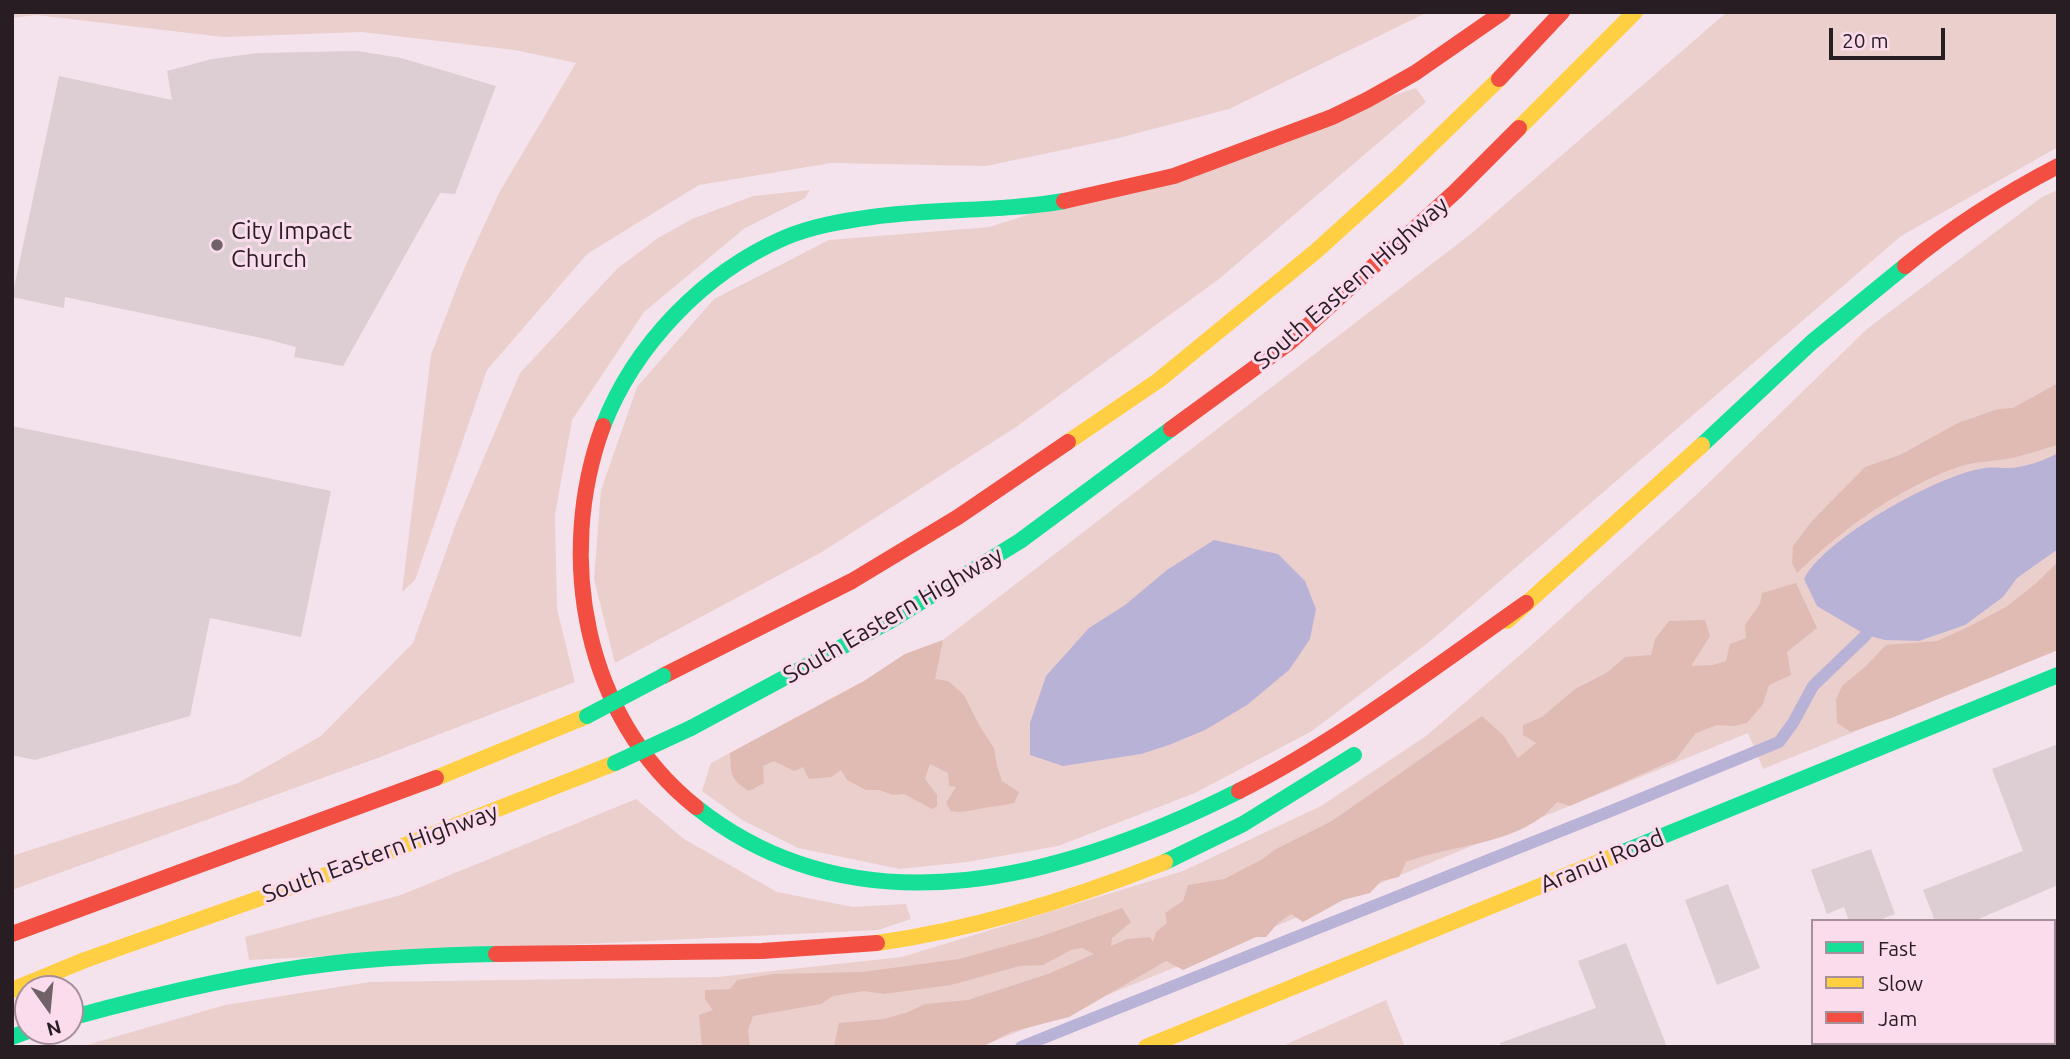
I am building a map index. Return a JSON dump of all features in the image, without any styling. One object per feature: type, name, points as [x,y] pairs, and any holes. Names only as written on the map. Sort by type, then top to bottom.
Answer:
[{"type":"main road","points":[[1503,12],[1441,58],[1380,94],[1317,124],[1160,180],[1032,206],[907,212],[831,224],[784,239],[735,266],[693,295],[663,329],[635,365],[615,403],[600,435],[585,487],[579,535],[580,570],[583,607],[600,670],[619,717],[640,751],[667,782],[715,822],[767,849],[824,872],[883,884],[936,884],[1014,873],[1073,859],[1193,814],[1253,785],[1346,730],[1525,603]]},
{"type":"main road","name":"South Eastern Highway","points":[[12,934],[461,769],[587,716],[852,581],[958,517],[1159,380],[1315,252],[1397,178],[1476,103],[1562,12]]},
{"type":"main road","name":"South Eastern Highway","points":[[12,990],[98,955],[357,864],[615,763],[691,727],[890,621],[1020,541],[1290,342],[1456,191],[1635,12]]},
{"type":"main road","points":[[1457,671],[1525,603],[1833,324],[1928,247],[2027,182],[2058,166]]},
{"type":"main road","name":"Aranui Road","points":[[1146,1047],[2058,675]]},
{"type":"main road","points":[[84,1014],[200,984],[353,961],[423,956],[760,951],[866,945],[955,930],[1051,904],[1206,843],[1271,808],[1366,747]]},
{"type":"shaded area","points":[[12,12],[1428,12],[1229,109],[1115,139],[986,166],[831,163],[699,185],[587,254],[487,370],[415,580],[402,592],[431,355],[464,269],[499,193],[576,63],[515,50],[362,32],[223,37],[36,15],[12,18]]},
{"type":"shaded area","points":[[1727,12],[2058,12],[2058,147],[1901,236],[1429,642],[1312,731],[1195,793],[1058,846],[967,862],[900,869],[798,848],[742,820],[702,791],[711,763],[864,681],[905,654],[943,640],[1472,233]]},
{"type":"shaded area","points":[[1416,88],[1426,102],[1219,279],[1016,427],[822,552],[615,663],[594,579],[601,490],[637,387],[714,299],[829,240],[990,227]]},
{"type":"shaded area","points":[[810,190],[805,198],[745,228],[644,312],[572,420],[555,515],[557,609],[575,682],[375,759],[12,890],[12,856],[238,783],[321,736],[413,643],[457,521],[520,373],[617,269],[658,238],[692,219],[753,196]]},
{"type":"shaded area","points":[[2058,190],[2058,649],[1763,769],[1748,733],[980,1047],[80,1047],[225,1005],[370,982],[717,977],[902,957],[1183,871],[1321,806],[1426,736],[1534,643],[1694,497],[1867,329],[2042,197]]},
{"type":"shaded area","points":[[2058,383],[2058,445],[2017,457],[1964,465],[1936,476],[1872,511],[1797,573],[1792,563],[1793,546],[1812,521],[1865,467],[1900,455],[1958,423],[1998,409],[2013,408]]},
{"type":"shaded area","points":[[2058,453],[2058,549],[2017,578],[2003,597],[1965,625],[1919,641],[1885,640],[1866,635],[1817,606],[1804,579],[1815,563],[1834,545],[1885,510],[1965,473],[1988,468],[2020,467]]},
{"type":"shaded area","points":[[1214,540],[1278,554],[1305,581],[1316,609],[1310,639],[1289,670],[1247,705],[1205,730],[1169,745],[1141,754],[1063,766],[1030,755],[1030,723],[1046,676],[1089,628],[1125,605],[1167,570]]},
{"type":"shaded area","points":[[2058,562],[2058,650],[1851,732],[1837,723],[1836,700],[1842,686],[1886,645],[1937,641],[1970,626],[2006,607]]},
{"type":"shaded area","points":[[1796,583],[1817,628],[1787,652],[1791,675],[1769,685],[1763,704],[1747,723],[1734,726],[1717,725],[1696,733],[1676,759],[1570,806],[1557,802],[1525,827],[1506,835],[1406,862],[1399,877],[1381,881],[1370,893],[1343,900],[1303,922],[1291,914],[1278,923],[1266,937],[1256,937],[1183,970],[1166,961],[1069,1017],[1011,1032],[982,1047],[834,1047],[839,1023],[884,1019],[925,1004],[968,1000],[1048,974],[1094,954],[1082,948],[1071,950],[1043,965],[1020,966],[951,985],[884,994],[864,991],[833,996],[821,1004],[753,1016],[748,1030],[750,1047],[702,1047],[699,1015],[713,1010],[705,999],[705,990],[730,989],[737,980],[773,974],[862,972],[959,959],[1039,937],[1122,908],[1131,922],[1112,938],[1111,946],[1127,939],[1150,937],[1153,942],[1156,932],[1167,923],[1165,913],[1183,901],[1188,885],[1224,879],[1332,821],[1482,716],[1504,736],[1518,758],[1536,743],[1523,735],[1523,725],[1542,717],[1575,689],[1608,672],[1625,657],[1651,655],[1655,639],[1669,621],[1705,620],[1710,636],[1691,666],[1713,665],[1726,661],[1730,644],[1746,638],[1745,625],[1760,604],[1762,593]]},
{"type":"shaded area","points":[[943,640],[935,679],[948,681],[964,695],[994,748],[1002,781],[1019,792],[1014,803],[965,812],[951,811],[946,803],[956,787],[949,786],[948,773],[930,764],[925,779],[937,795],[937,806],[932,809],[904,794],[893,795],[879,790],[866,790],[847,780],[841,770],[831,777],[809,779],[803,767],[794,771],[774,761],[763,766],[764,783],[749,791],[735,780],[731,772],[730,753],[864,681],[905,654]]},
{"type":"shaded area","points":[[636,799],[684,839],[777,892],[853,907],[906,904],[911,919],[878,930],[249,960],[245,937],[401,895]]},
{"type":"shaded area","points":[[1386,1000],[1405,1047],[1280,1047]]},
{"type":"building","name":"City Impact Church","points":[[357,51],[401,58],[496,86],[455,194],[440,193],[343,366],[294,357],[296,347],[266,339],[65,297],[64,308],[12,297],[59,76],[172,100],[167,71],[212,59],[258,53]]},
{"type":"building","points":[[12,426],[331,491],[301,637],[210,618],[190,716],[35,760],[12,755]]},
{"type":"building","points":[[2058,744],[2058,885],[1979,919],[1934,919],[1923,890],[2023,851],[1992,769]]},
{"type":"building","points":[[1871,849],[1895,914],[1882,919],[1848,919],[1844,907],[1827,914],[1811,870]]},
{"type":"building","points":[[1728,884],[1760,968],[1717,985],[1685,900]]},
{"type":"building","points":[[1626,943],[1667,1047],[1501,1047],[1500,1043],[1596,1008],[1578,961]]},
{"type":"waterway","points":[[1021,1047],[1779,742],[1793,723],[1813,686],[1866,635]]},
{"type":"traffic: fast","points":[[603,426],[634,367],[676,314],[726,271],[784,238],[817,227],[872,217],[1064,201]]},
{"type":"traffic: fast","points":[[1702,445],[1812,342],[1905,266]]},
{"type":"traffic: fast","points":[[691,728],[890,621],[1020,541],[1171,429]]},
{"type":"traffic: fast","points":[[1621,853],[2058,675]]},
{"type":"traffic: fast","points":[[587,716],[663,676]]},
{"type":"traffic: fast","points":[[615,763],[691,728]]},
{"type":"traffic: fast","points":[[1165,862],[1243,824],[1354,755]]},
{"type":"traffic: fast","points":[[696,807],[760,847],[827,872],[896,882],[966,880],[1036,868],[1106,848],[1239,791]]},
{"type":"traffic: fast","points":[[84,1014],[202,985],[302,967],[396,958],[496,954]]},
{"type":"traffic: slow","points":[[1519,128],[1635,12]]},
{"type":"traffic: slow","points":[[1068,442],[1159,380],[1315,252],[1397,178],[1499,79]]},
{"type":"traffic: slow","points":[[1507,621],[1702,445]]},
{"type":"traffic: slow","points":[[436,778],[587,716]]},
{"type":"traffic: slow","points":[[12,990],[85,960],[357,864],[615,763]]},
{"type":"traffic: slow","points":[[1146,1047],[1621,853]]},
{"type":"traffic: slow","points":[[877,943],[951,930],[1024,911],[1165,862]]},
{"type":"traffic: jam","points":[[1064,201],[1174,176],[1332,117],[1415,73],[1503,12]]},
{"type":"traffic: jam","points":[[1499,79],[1562,12]]},
{"type":"traffic: jam","points":[[1171,429],[1290,342],[1456,191],[1519,128]]},
{"type":"traffic: jam","points":[[1905,266],[1978,212],[2058,166]]},
{"type":"traffic: jam","points":[[603,426],[589,476],[582,528],[582,581],[590,632],[605,682],[627,728],[658,770],[696,807]]},
{"type":"traffic: jam","points":[[663,676],[852,581],[958,517],[1068,442]]},
{"type":"traffic: jam","points":[[1239,791],[1350,726],[1526,603]]},
{"type":"traffic: jam","points":[[12,934],[436,778]]},
{"type":"traffic: jam","points":[[496,954],[762,951],[877,943]]},
{"type":"place","name":"City Impact Church","points":[[217,245]]}]
